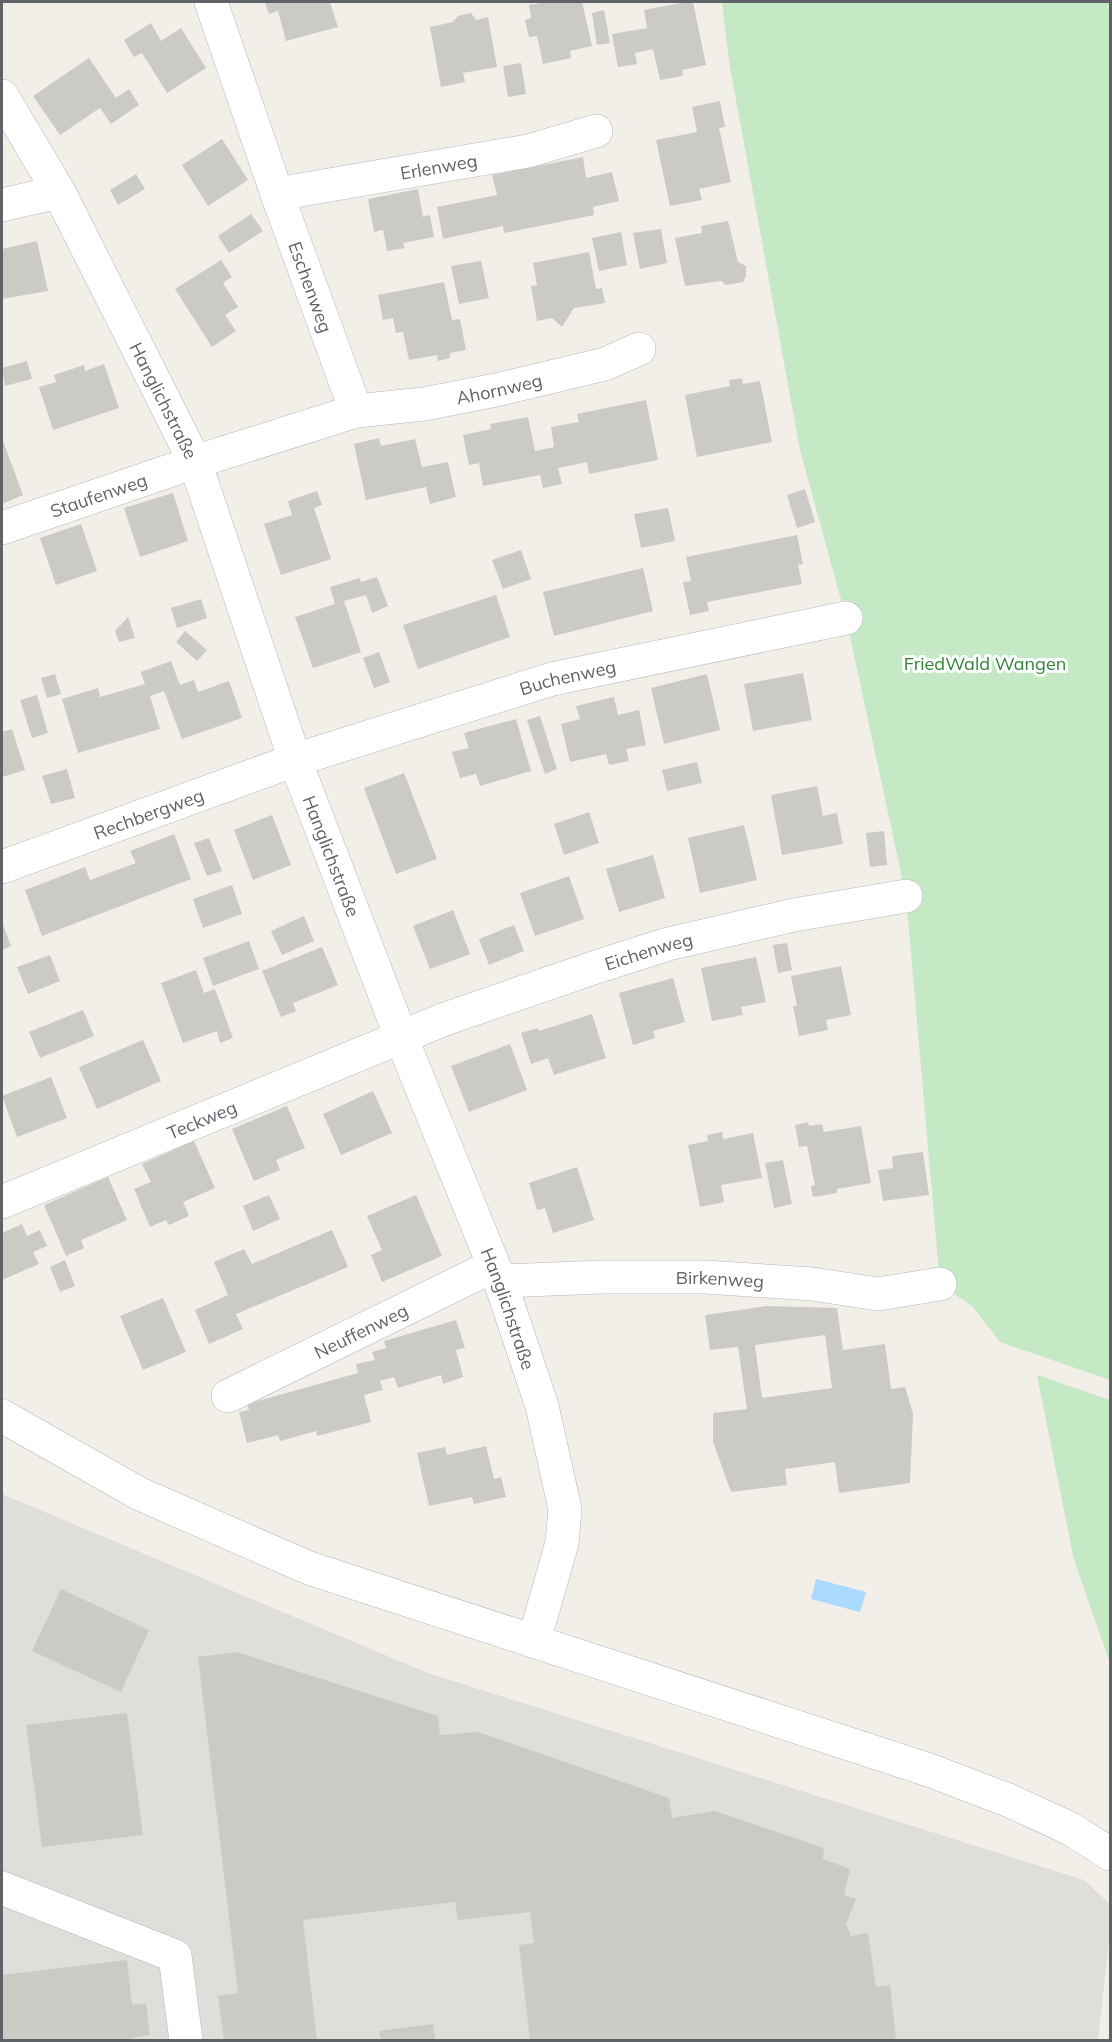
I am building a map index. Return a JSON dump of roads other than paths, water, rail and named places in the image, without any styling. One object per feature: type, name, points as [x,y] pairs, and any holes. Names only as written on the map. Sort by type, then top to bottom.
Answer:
[{"type":"street","name":"Eschenweg","points":[[211,2],[277,195],[356,411]]},
{"type":"street","name":"Hanglichstraße","points":[[2,96],[59,192],[195,462],[295,760],[401,1037],[496,1274],[543,1406],[565,1509],[562,1543],[534,1641]]},
{"type":"street","name":"Erlenweg","points":[[277,195],[516,153],[596,131]]},
{"type":"street","points":[[2,205],[59,192]]},
{"type":"street","name":"Ahornweg","points":[[356,411],[424,404],[496,390],[605,364],[639,349]]},
{"type":"street","points":[[195,462],[356,411]]},
{"type":"street","name":"Staufenweg","points":[[2,528],[195,462]]},
{"type":"street","name":"Buchenweg","points":[[295,760],[552,679],[846,618]]},
{"type":"street","name":"Rechbergweg","points":[[2,867],[295,760]]},
{"type":"street","name":"Eichenweg","points":[[401,1037],[445,1019],[668,944],[794,915],[906,896]]},
{"type":"street","name":"Teckweg","points":[[2,1202],[401,1037]]},
{"type":"street","name":"Birkenweg","points":[[496,1274],[705,1277],[812,1284],[878,1294],[940,1284]]},
{"type":"street","name":"Neuffenweg","points":[[228,1396],[496,1274]]},
{"type":"street","points":[[2,1416],[140,1494],[309,1568],[929,1770],[1008,1800],[1071,1830],[1110,1854]]},
{"type":"street","points":[[1071,1830],[1110,1836]]},
{"type":"street","points":[[2,1888],[175,1956],[186,2040]]},
{"type":"water","points":[[816,1579],[866,1592],[860,1612],[811,1599]]},
{"type":"park label","name":"FriedWald Wangen","points":[[985,663]]}]
